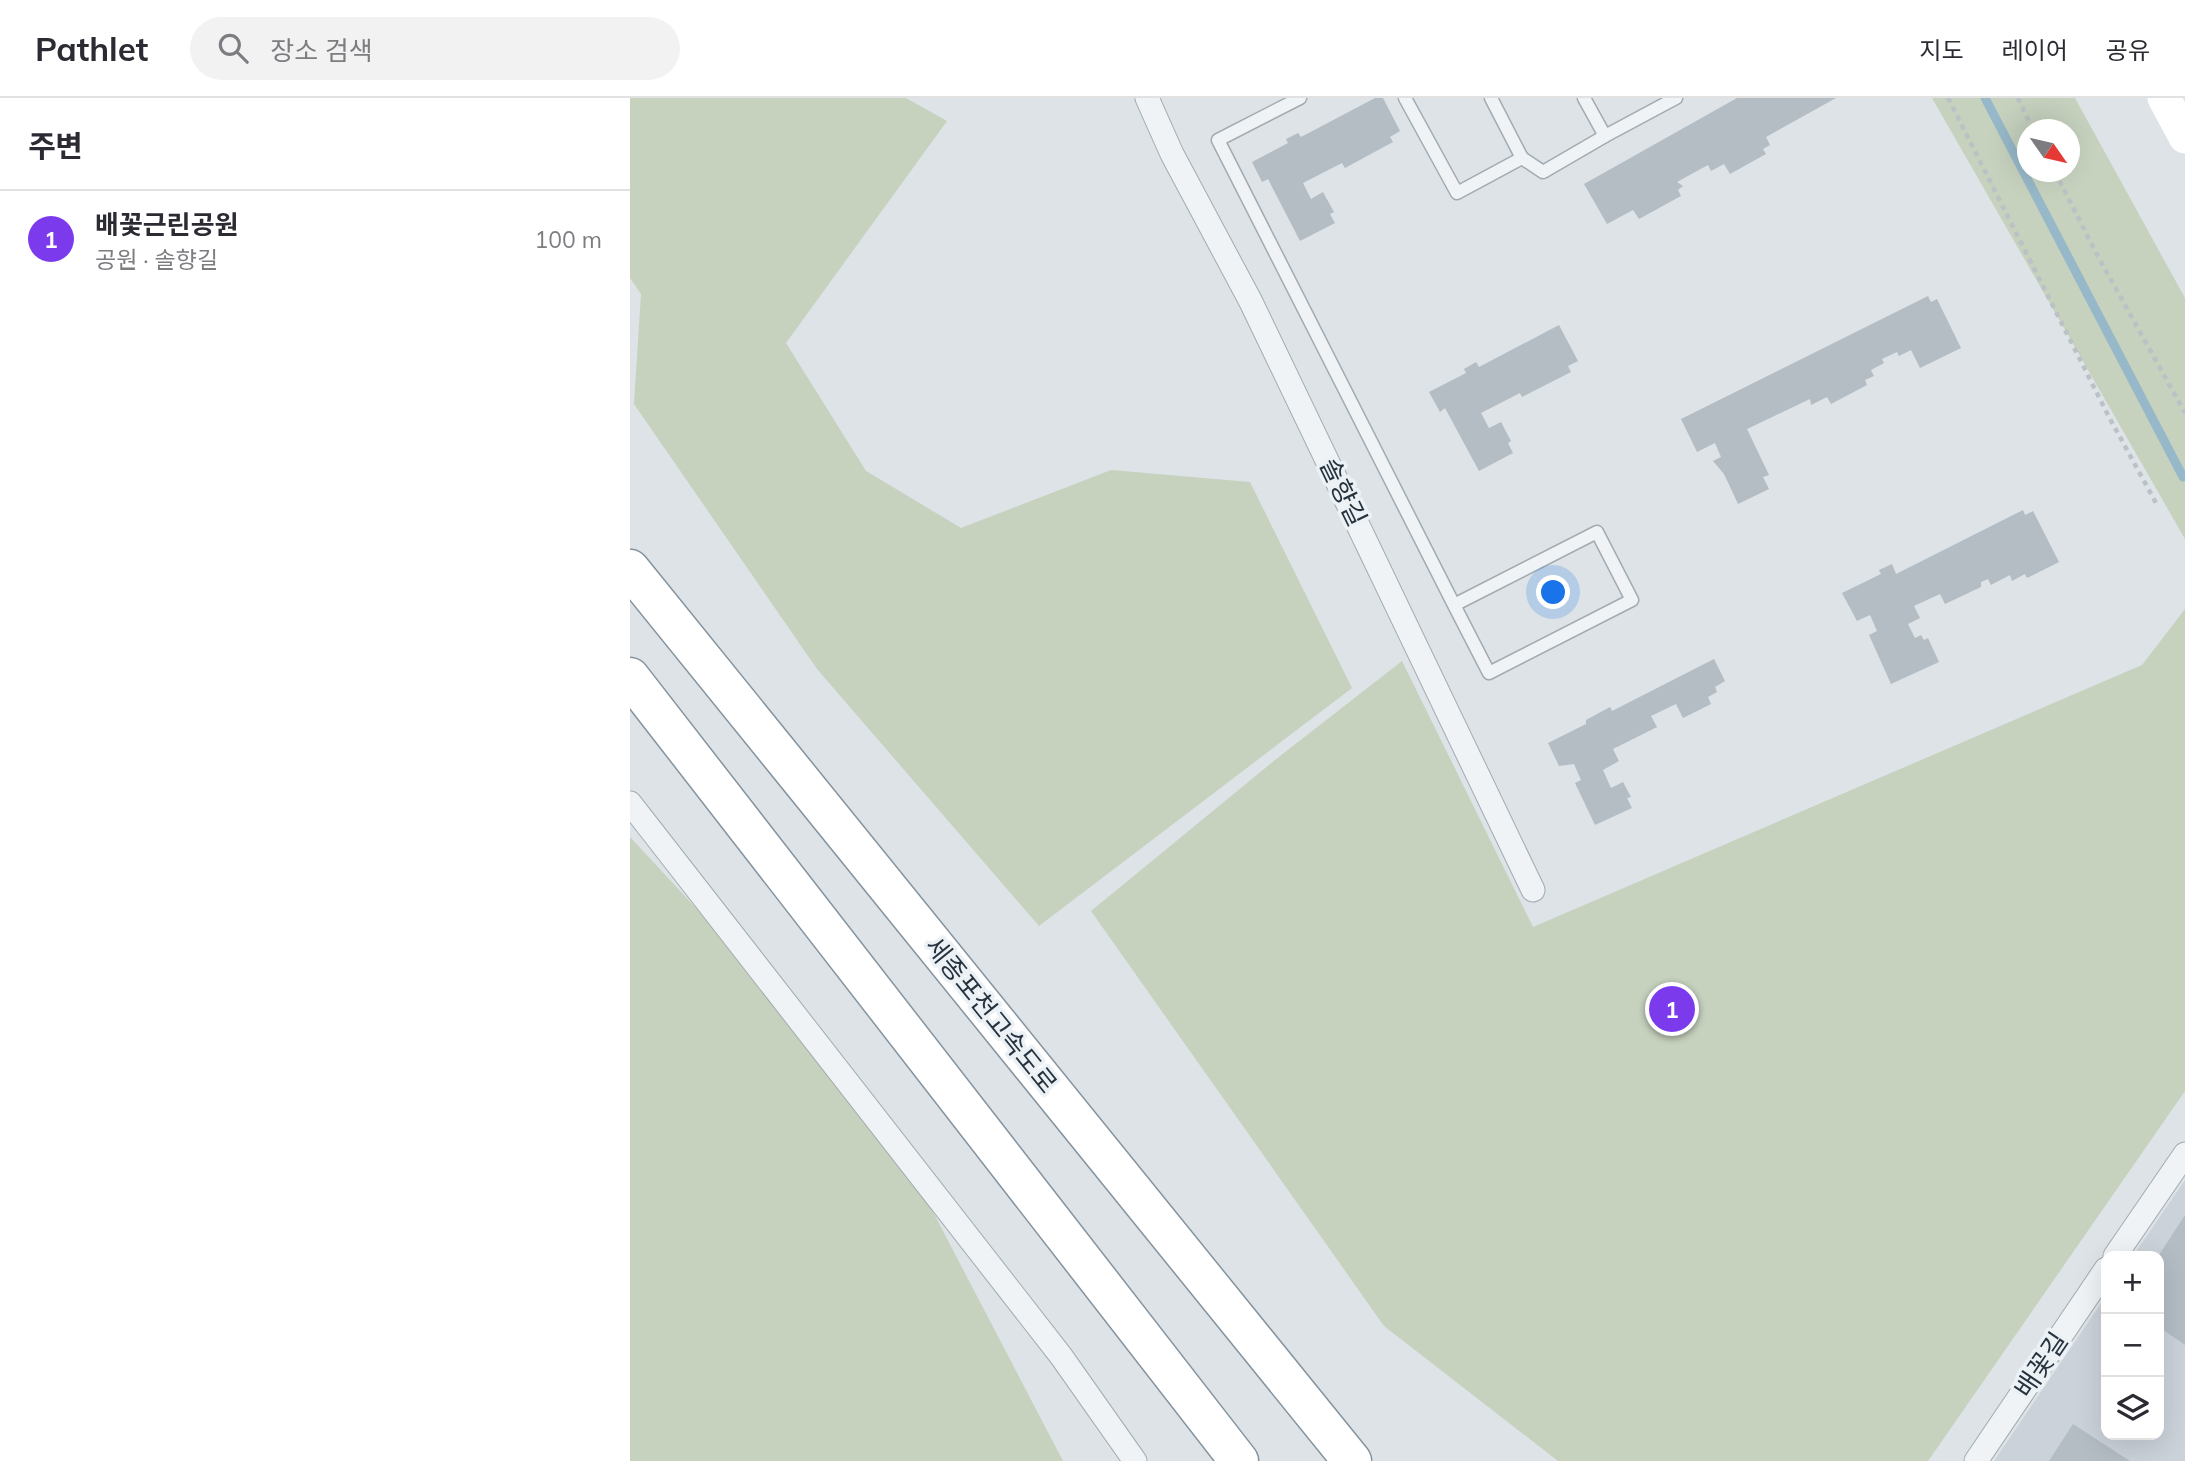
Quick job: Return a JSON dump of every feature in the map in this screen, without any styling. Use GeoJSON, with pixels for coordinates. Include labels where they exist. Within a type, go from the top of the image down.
{"type":"FeatureCollection","features":[{"type":"Feature","properties":{"kind":"highway","name":"세종포천고속도로"},"geometry":{"type":"LineString","coordinates":[[630,569],[1352,1461]]}},
{"type":"Feature","properties":{"kind":"highway"},"geometry":{"type":"LineString","coordinates":[[630,677],[1239,1461]]}},
{"type":"Feature","properties":{"kind":"street","name":"솔향길"},"geometry":{"type":"LineString","coordinates":[[1147,98],[1172,153],[1251,302],[1534,890]]}},
{"type":"Feature","properties":{"kind":"street"},"geometry":{"type":"LineString","coordinates":[[2164,98],[2185,137]]}},
{"type":"Feature","properties":{"kind":"street"},"geometry":{"type":"LineString","coordinates":[[630,803],[1061,1356],[1135,1461]]}},
{"type":"Feature","properties":{"kind":"street"},"geometry":{"type":"LineString","coordinates":[[2118,1251],[2185,1154]]}},
{"type":"Feature","properties":{"kind":"street","name":"배꽃길"},"geometry":{"type":"LineString","coordinates":[[1976,1461],[2101,1276]]}},
{"type":"Feature","properties":{"kind":"lane"},"geometry":{"type":"LineString","coordinates":[[1300,98],[1218,140],[1454,605],[1489,673],[1632,600],[1597,532],[1454,605]]}},
{"type":"Feature","properties":{"kind":"lane"},"geometry":{"type":"LineString","coordinates":[[1405,98],[1457,193],[1522,158]]}},
{"type":"Feature","properties":{"kind":"lane"},"geometry":{"type":"LineString","coordinates":[[1491,98],[1522,158],[1543,172],[1676,98]]}},
{"type":"Feature","properties":{"kind":"lane"},"geometry":{"type":"LineString","coordinates":[[1584,98],[1605,136]]}},
{"type":"Feature","properties":{"kind":"path"},"geometry":{"type":"LineString","coordinates":[[1948,98],[2109,417],[2156,503]]}},
{"type":"Feature","properties":{"kind":"path"},"geometry":{"type":"LineString","coordinates":[[2018,98],[2028,119]]}},
{"type":"Feature","properties":{"kind":"path"},"geometry":{"type":"LineString","coordinates":[[2060,182],[2101,263],[2185,412]]}},
{"type":"Feature","properties":{"kind":"shaded area"},"geometry":{"type":"Polygon","coordinates":[[[2185,1180],[2185,1461],[1994,1461],[2101,1303],[2101,1440],[2164,1440],[2164,1251],[2136,1251],[2185,1180]]]}},
{"type":"Feature","properties":{"kind":"green space"},"geometry":{"type":"Polygon","coordinates":[[[630,98],[906,98],[947,121],[786,343],[866,471],[961,528],[1111,470],[1250,482],[1352,688],[1039,926],[817,669],[634,404],[641,294],[630,278],[630,98]]]}},
{"type":"Feature","properties":{"kind":"green space"},"geometry":{"type":"Polygon","coordinates":[[[1932,98],[2075,98],[2185,298],[2185,539],[1932,98]]]}},
{"type":"Feature","properties":{"kind":"green space"},"geometry":{"type":"Polygon","coordinates":[[[2185,609],[2185,1091],[1928,1461],[1558,1461],[1384,1326],[1091,911],[1275,760],[1402,661],[1533,927],[2142,665],[2185,609]]]}},
{"type":"Feature","properties":{"kind":"green space"},"geometry":{"type":"Polygon","coordinates":[[[630,837],[787,1006],[884,1118],[1063,1461],[630,1461],[630,837]]]}},
{"type":"Feature","properties":{"kind":"building"},"geometry":{"type":"Polygon","coordinates":[[[1375,98],[1383,98],[1400,131],[1390,137],[1393,142],[1345,168],[1342,163],[1303,183],[1311,199],[1323,192],[1334,212],[1330,214],[1335,223],[1300,241],[1268,179],[1262,182],[1252,162],[1288,143],[1286,139],[1298,133],[1301,137],[1375,98]]]}},
{"type":"Feature","properties":{"kind":"building"},"geometry":{"type":"Polygon","coordinates":[[[1737,98],[1836,98],[1766,137],[1770,145],[1763,149],[1766,154],[1730,174],[1724,164],[1711,171],[1708,165],[1677,182],[1683,186],[1678,190],[1681,196],[1639,219],[1633,210],[1607,224],[1584,184],[1737,98]]]}},
{"type":"Feature","properties":{"kind":"building"},"geometry":{"type":"Polygon","coordinates":[[[1928,296],[1931,302],[1937,299],[1961,348],[1920,368],[1911,350],[1899,356],[1897,352],[1882,359],[1884,363],[1871,370],[1874,376],[1865,380],[1867,385],[1831,404],[1827,397],[1811,405],[1810,399],[1747,429],[1769,475],[1763,477],[1769,489],[1738,504],[1724,474],[1713,461],[1721,457],[1715,443],[1697,452],[1681,419],[1928,296]]]}},
{"type":"Feature","properties":{"kind":"building"},"geometry":{"type":"Polygon","coordinates":[[[1559,325],[1578,361],[1568,366],[1571,372],[1522,397],[1520,393],[1481,413],[1489,428],[1501,422],[1511,441],[1508,443],[1513,453],[1479,471],[1445,408],[1440,412],[1429,392],[1466,373],[1464,369],[1476,362],[1479,367],[1559,325]]]}},
{"type":"Feature","properties":{"kind":"building"},"geometry":{"type":"Polygon","coordinates":[[[2023,510],[2025,515],[2033,511],[2059,562],[2027,578],[2025,574],[2012,581],[2010,575],[1991,585],[1988,579],[1981,582],[1981,587],[1945,604],[1940,594],[1914,606],[1920,618],[1908,624],[1915,638],[1921,635],[1924,640],[1928,638],[1939,662],[1891,684],[1869,635],[1877,631],[1870,615],[1857,621],[1842,593],[1881,574],[1879,570],[1892,564],[1896,574],[2023,510]]]}},
{"type":"Feature","properties":{"kind":"building"},"geometry":{"type":"Polygon","coordinates":[[[1714,659],[1725,681],[1715,687],[1717,692],[1708,697],[1711,704],[1683,718],[1676,704],[1651,716],[1657,727],[1613,749],[1619,761],[1603,770],[1611,788],[1623,782],[1631,797],[1627,798],[1632,808],[1595,825],[1575,783],[1581,780],[1574,764],[1559,766],[1548,743],[1586,724],[1586,720],[1610,707],[1612,711],[1714,659]]]}},
{"type":"Feature","properties":{"kind":"building"},"geometry":{"type":"Polygon","coordinates":[[[2185,1215],[2185,1345],[2164,1330],[2164,1251],[2162,1251],[2185,1215]]]}},
{"type":"Feature","properties":{"kind":"building"},"geometry":{"type":"Polygon","coordinates":[[[2073,1424],[2130,1461],[2049,1461],[2073,1424]]]}},
{"type":"Feature","properties":{"kind":"waterway"},"geometry":{"type":"LineString","coordinates":[[1985,98],[2183,477]]}},
{"type":"Feature","properties":{"kind":"place","name":"배꽃근린공원"},"geometry":{"type":"Point","coordinates":[1672,1009]}}]}
